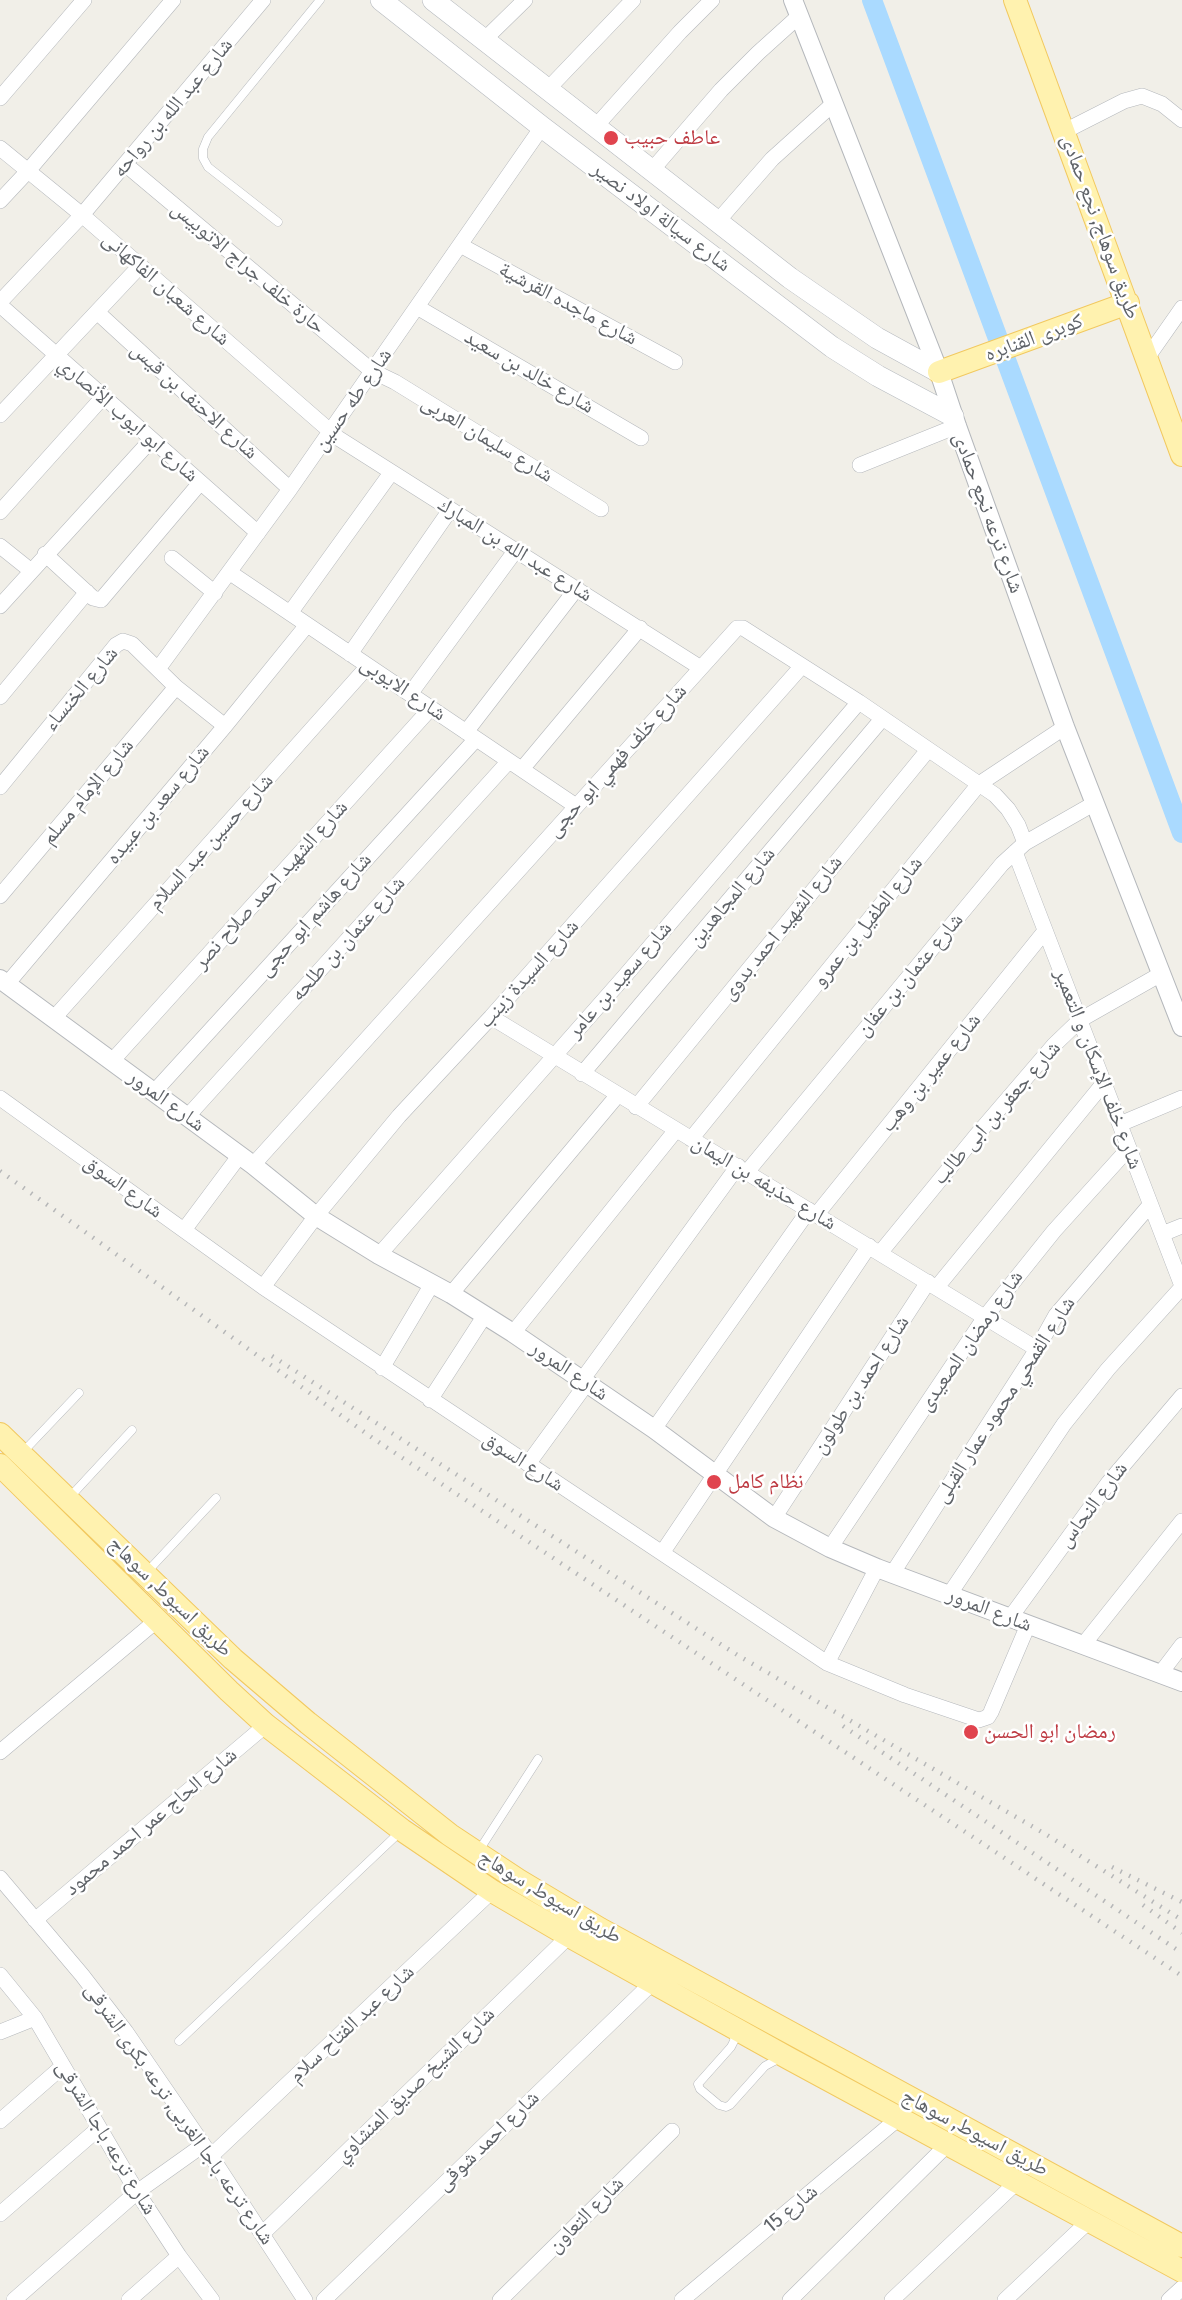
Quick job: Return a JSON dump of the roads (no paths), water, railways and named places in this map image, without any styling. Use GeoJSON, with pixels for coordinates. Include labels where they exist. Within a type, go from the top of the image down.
{"type":"FeatureCollection","features":[{"type":"Feature","properties":{"kind":"main road","name":"شارع سيالة اولاد نصير"},"geometry":{"type":"LineString","coordinates":[[381,0],[542,127],[832,347],[955,421]]}},
{"type":"Feature","properties":{"kind":"main road"},"geometry":{"type":"LineString","coordinates":[[405,18],[421,0]]}},
{"type":"Feature","properties":{"kind":"main road","name":"شارع سيالة اولاد نصير"},"geometry":{"type":"LineString","coordinates":[[433,0],[717,222],[847,320],[939,372]]}},
{"type":"Feature","properties":{"kind":"main road","name":"طريق سوهاج, نجع حمادى"},"geometry":{"type":"LineString","coordinates":[[1015,0],[1181,447]]}},
{"type":"Feature","properties":{"kind":"main road","name":"كوبرى القنابره"},"geometry":{"type":"LineString","coordinates":[[939,372],[1128,303]]}},
{"type":"Feature","properties":{"kind":"main road","name":"طريق اسيوط, سوهاج"},"geometry":{"type":"LineString","coordinates":[[0,1434],[233,1659],[422,1815],[477,1854],[569,1911],[1182,2246]]}},
{"type":"Feature","properties":{"kind":"main road","name":"طريق اسيوط, سوهاج"},"geometry":{"type":"LineString","coordinates":[[0,1465],[156,1621],[266,1725],[402,1830],[492,1891],[652,1983],[1182,2271]]}},
{"type":"Feature","properties":{"kind":"main road"},"geometry":{"type":"LineString","coordinates":[[292,1744],[300,1743],[306,1738],[310,1731],[308,1723]]}},
{"type":"Feature","properties":{"kind":"main road"},"geometry":{"type":"LineString","coordinates":[[342,1784],[340,1775],[343,1767],[350,1762],[357,1763]]}},
{"type":"Feature","properties":{"kind":"main road"},"geometry":{"type":"LineString","coordinates":[[735,2029],[747,2009]]}},
{"type":"Feature","properties":{"kind":"street"},"geometry":{"type":"LineString","coordinates":[[0,98],[84,0]]}},
{"type":"Feature","properties":{"kind":"street"},"geometry":{"type":"LineString","coordinates":[[0,201],[173,0]]}},
{"type":"Feature","properties":{"kind":"street","name":"شارع عبد الله بن رواحه"},"geometry":{"type":"LineString","coordinates":[[0,303],[82,215],[263,0]]}},
{"type":"Feature","properties":{"kind":"street"},"geometry":{"type":"LineString","coordinates":[[484,40],[525,0]]}},
{"type":"Feature","properties":{"kind":"street"},"geometry":{"type":"LineString","coordinates":[[548,89],[633,0]]}},
{"type":"Feature","properties":{"kind":"street"},"geometry":{"type":"LineString","coordinates":[[596,126],[680,32],[712,0]]}},
{"type":"Feature","properties":{"kind":"street"},"geometry":{"type":"LineString","coordinates":[[652,170],[796,8]]}},
{"type":"Feature","properties":{"kind":"street","name":"شارع ترعه نجع حمادى"},"geometry":{"type":"LineString","coordinates":[[796,8],[939,372],[1065,728],[1182,1027]]}},
{"type":"Feature","properties":{"kind":"street"},"geometry":{"type":"LineString","coordinates":[[1065,131],[1124,101],[1142,96],[1162,104],[1182,120]]}},
{"type":"Feature","properties":{"kind":"street"},"geometry":{"type":"LineString","coordinates":[[717,222],[772,159],[833,104]]}},
{"type":"Feature","properties":{"kind":"street","name":"شارع طه حسين"},"geometry":{"type":"LineString","coordinates":[[158,669],[290,489],[542,127]]}},
{"type":"Feature","properties":{"kind":"street","name":"شارع شعبان الفاكهانى"},"geometry":{"type":"LineString","coordinates":[[0,148],[82,215],[330,432]]}},
{"type":"Feature","properties":{"kind":"street","name":"حارة خلف جراج الاتوبيس"},"geometry":{"type":"LineString","coordinates":[[125,164],[372,371]]}},
{"type":"Feature","properties":{"kind":"street","name":"شارع ماجده القرشية"},"geometry":{"type":"LineString","coordinates":[[460,245],[675,362]]}},
{"type":"Feature","properties":{"kind":"street"},"geometry":{"type":"LineString","coordinates":[[0,415],[139,267]]}},
{"type":"Feature","properties":{"kind":"street","name":"شارع ابو ايوب الأنصاري"},"geometry":{"type":"LineString","coordinates":[[0,303],[258,534]]}},
{"type":"Feature","properties":{"kind":"street","name":"شارع خالد بن سعيد"},"geometry":{"type":"LineString","coordinates":[[417,307],[641,438]]}},
{"type":"Feature","properties":{"kind":"street"},"geometry":{"type":"LineString","coordinates":[[1147,358],[1182,308]]}},
{"type":"Feature","properties":{"kind":"street","name":"شارع الاحنف بن قيس"},"geometry":{"type":"LineString","coordinates":[[97,312],[290,489]]}},
{"type":"Feature","properties":{"kind":"street","name":"شارع سليمان العربى"},"geometry":{"type":"LineString","coordinates":[[372,371],[395,382],[601,508]]}},
{"type":"Feature","properties":{"kind":"street"},"geometry":{"type":"LineString","coordinates":[[0,512],[103,397]]}},
{"type":"Feature","properties":{"kind":"street"},"geometry":{"type":"LineString","coordinates":[[860,465],[955,421]]}},
{"type":"Feature","properties":{"kind":"street","name":"شارع عبد الله بن المبارك"},"geometry":{"type":"LineString","coordinates":[[330,432],[391,473],[701,668]]}},
{"type":"Feature","properties":{"kind":"street"},"geometry":{"type":"LineString","coordinates":[[0,606],[30,570],[151,440]]}},
{"type":"Feature","properties":{"kind":"street"},"geometry":{"type":"LineString","coordinates":[[290,613],[391,473]]}},
{"type":"Feature","properties":{"kind":"street"},"geometry":{"type":"LineString","coordinates":[[45,554],[97,600],[105,597],[200,483]]}},
{"type":"Feature","properties":{"kind":"street"},"geometry":{"type":"LineString","coordinates":[[350,654],[450,510]]}},
{"type":"Feature","properties":{"kind":"street"},"geometry":{"type":"LineString","coordinates":[[0,546],[30,570]]}},
{"type":"Feature","properties":{"kind":"street"},"geometry":{"type":"LineString","coordinates":[[410,694],[516,550]]}},
{"type":"Feature","properties":{"kind":"street"},"geometry":{"type":"LineString","coordinates":[[172,558],[215,592]]}},
{"type":"Feature","properties":{"kind":"street","name":"شارع الايوبى"},"geometry":{"type":"LineString","coordinates":[[229,572],[576,806]]}},
{"type":"Feature","properties":{"kind":"street","name":"شارع هاشم ابو حجى"},"geometry":{"type":"LineString","coordinates":[[154,1092],[471,735],[577,588]]}},
{"type":"Feature","properties":{"kind":"street"},"geometry":{"type":"LineString","coordinates":[[0,697],[87,592]]}},
{"type":"Feature","properties":{"kind":"street","name":"شارع سعد بن عبيده"},"geometry":{"type":"LineString","coordinates":[[2,982],[225,726],[307,625]]}},
{"type":"Feature","properties":{"kind":"street","name":"شارع خلف فهمي ابو حجى"},"geometry":{"type":"LineString","coordinates":[[184,1230],[739,627],[859,702],[994,795],[1008,809],[1018,825],[1020,847]]}},
{"type":"Feature","properties":{"kind":"street","name":"شارع عثمان بن طلحه"},"geometry":{"type":"LineString","coordinates":[[187,1117],[640,628]]}},
{"type":"Feature","properties":{"kind":"street","name":"شارع الخنساء"},"geometry":{"type":"LineString","coordinates":[[0,787],[119,642],[128,641],[176,687],[225,726]]}},
{"type":"Feature","properties":{"kind":"street","name":"شارع حسين عبد السلام"},"geometry":{"type":"LineString","coordinates":[[54,1018],[368,666]]}},
{"type":"Feature","properties":{"kind":"street","name":"شارع السيدة زينب"},"geometry":{"type":"LineString","coordinates":[[263,1287],[316,1216],[399,1116],[491,1017],[802,666]]}},
{"type":"Feature","properties":{"kind":"street","name":"شارع الإمام مسلم"},"geometry":{"type":"LineString","coordinates":[[0,896],[176,687]]}},
{"type":"Feature","properties":{"kind":"street","name":"شارع سعيد بن عامر"},"geometry":{"type":"LineString","coordinates":[[379,1256],[859,702]]}},
{"type":"Feature","properties":{"kind":"street","name":"شارع الشهيد احمد صلاح نصر"},"geometry":{"type":"LineString","coordinates":[[112,1061],[430,708]]}},
{"type":"Feature","properties":{"kind":"street","name":"شارع المجاهدين"},"geometry":{"type":"LineString","coordinates":[[582,1074],[882,719]]}},
{"type":"Feature","properties":{"kind":"street","name":"شارع الطفيل بن عمرو"},"geometry":{"type":"LineString","coordinates":[[691,1139],[979,784],[1065,728]]}},
{"type":"Feature","properties":{"kind":"street","name":"شارع الشهيد احمد بدوى"},"geometry":{"type":"LineString","coordinates":[[636,1107],[928,750]]}},
{"type":"Feature","properties":{"kind":"street","name":"شارع عثمان بن عفان"},"geometry":{"type":"LineString","coordinates":[[528,1464],[585,1382],[743,1169],[1020,847],[1095,803]]}},
{"type":"Feature","properties":{"kind":"street","name":"شارع خلف الإسكان و التعمير"},"geometry":{"type":"LineString","coordinates":[[1020,847],[1045,931],[1182,1287]]}},
{"type":"Feature","properties":{"kind":"street","name":"شارع عمير بن وهب"},"geometry":{"type":"LineString","coordinates":[[654,1430],[813,1212],[1045,931]]}},
{"type":"Feature","properties":{"kind":"street","name":"شارع جعفر بن ابى طالب"},"geometry":{"type":"LineString","coordinates":[[662,1552],[874,1250],[1027,1074],[1080,1020],[1161,974]]}},
{"type":"Feature","properties":{"kind":"street","name":"شارع المرور"},"geometry":{"type":"LineString","coordinates":[[2,982],[246,1160],[316,1216],[379,1256],[451,1294],[513,1333],[654,1430],[774,1518],[830,1548],[885,1571],[1182,1682]]}},
{"type":"Feature","properties":{"kind":"street","name":"شارع حذيفه بن اليمان"},"geometry":{"type":"LineString","coordinates":[[491,1017],[617,1096],[743,1169],[1037,1349]]}},
{"type":"Feature","properties":{"kind":"street","name":"شارع احمد بن طولون"},"geometry":{"type":"LineString","coordinates":[[774,1518],[933,1285],[1103,1084]]}},
{"type":"Feature","properties":{"kind":"street"},"geometry":{"type":"LineString","coordinates":[[451,1294],[617,1096]]}},
{"type":"Feature","properties":{"kind":"street","name":"شارع السوق"},"geometry":{"type":"LineString","coordinates":[[0,1098],[263,1287],[827,1663],[905,1695],[979,1720],[988,1717],[991,1712],[1028,1625]]}},
{"type":"Feature","properties":{"kind":"street"},"geometry":{"type":"LineString","coordinates":[[1120,1124],[1182,1098]]}},
{"type":"Feature","properties":{"kind":"street"},"geometry":{"type":"LineString","coordinates":[[513,1333],[676,1130]]}},
{"type":"Feature","properties":{"kind":"street","name":"شارع رمضان الصعيدى"},"geometry":{"type":"LineString","coordinates":[[830,1548],[985,1317],[1054,1231],[1129,1148]]}},
{"type":"Feature","properties":{"kind":"street","name":"شارع القمحي محمود عمار القبلى"},"geometry":{"type":"LineString","coordinates":[[827,1663],[885,1571],[1037,1349],[1056,1315],[1150,1206]]}},
{"type":"Feature","properties":{"kind":"street"},"geometry":{"type":"LineString","coordinates":[[1162,1234],[1182,1226]]}},
{"type":"Feature","properties":{"kind":"street"},"geometry":{"type":"LineString","coordinates":[[382,1368],[432,1284]]}},
{"type":"Feature","properties":{"kind":"street"},"geometry":{"type":"LineString","coordinates":[[949,1595],[1064,1424],[1108,1368],[1182,1287]]}},
{"type":"Feature","properties":{"kind":"street"},"geometry":{"type":"LineString","coordinates":[[430,1400],[485,1315]]}},
{"type":"Feature","properties":{"kind":"street","name":"شارع النحاس"},"geometry":{"type":"LineString","coordinates":[[1010,1618],[1109,1482],[1182,1396]]}},
{"type":"Feature","properties":{"kind":"street"},"geometry":{"type":"LineString","coordinates":[[1083,1645],[1182,1521]]}},
{"type":"Feature","properties":{"kind":"street"},"geometry":{"type":"LineString","coordinates":[[0,1752],[156,1621]]}},
{"type":"Feature","properties":{"kind":"street"},"geometry":{"type":"LineString","coordinates":[[1160,1674],[1182,1645]]}},
{"type":"Feature","properties":{"kind":"street","name":"شارع الحاج عمر احمد محمود"},"geometry":{"type":"LineString","coordinates":[[35,1920],[266,1725]]}},
{"type":"Feature","properties":{"kind":"street","name":"شارع ترعه باجا الغربى, ترعه بكرى الشرقى"},"geometry":{"type":"LineString","coordinates":[[0,1878],[126,2031],[305,2300]]}},
{"type":"Feature","properties":{"kind":"street","name":"شارع عبد الفتاح سلام"},"geometry":{"type":"LineString","coordinates":[[14,2300],[137,2192],[207,2151],[492,1891]]}},
{"type":"Feature","properties":{"kind":"street","name":"شارع الشيخ صديق المنشاوي"},"geometry":{"type":"LineString","coordinates":[[261,2234],[569,1936]]}},
{"type":"Feature","properties":{"kind":"street","name":"شارع ترعه باجا الشرقى"},"geometry":{"type":"LineString","coordinates":[[0,1976],[35,2018],[137,2192],[179,2256],[212,2300]]}},
{"type":"Feature","properties":{"kind":"street","name":"شارع احمد شوقى"},"geometry":{"type":"LineString","coordinates":[[324,2300],[652,1983]]}},
{"type":"Feature","properties":{"kind":"street"},"geometry":{"type":"LineString","coordinates":[[0,2032],[35,2018]]}},
{"type":"Feature","properties":{"kind":"street"},"geometry":{"type":"LineString","coordinates":[[0,2121],[63,2066]]}},
{"type":"Feature","properties":{"kind":"street","name":"شارع 15"},"geometry":{"type":"LineString","coordinates":[[682,2300],[900,2117]]}},
{"type":"Feature","properties":{"kind":"street"},"geometry":{"type":"LineString","coordinates":[[0,2214],[99,2128]]}},
{"type":"Feature","properties":{"kind":"street","name":"شارع التعاون"},"geometry":{"type":"LineString","coordinates":[[500,2300],[672,2131]]}},
{"type":"Feature","properties":{"kind":"street"},"geometry":{"type":"LineString","coordinates":[[790,2300],[949,2144]]}},
{"type":"Feature","properties":{"kind":"street"},"geometry":{"type":"LineString","coordinates":[[892,2300],[1018,2181]]}},
{"type":"Feature","properties":{"kind":"street"},"geometry":{"type":"LineString","coordinates":[[1005,2300],[1090,2220]]}},
{"type":"Feature","properties":{"kind":"street"},"geometry":{"type":"LineString","coordinates":[[129,2300],[179,2256]]}},
{"type":"Feature","properties":{"kind":"street"},"geometry":{"type":"LineString","coordinates":[[1169,2300],[1182,2288]]}},
{"type":"Feature","properties":{"kind":"lane"},"geometry":{"type":"LineString","coordinates":[[278,222],[208,167],[202,158],[203,149],[208,138],[320,0]]}},
{"type":"Feature","properties":{"kind":"lane"},"geometry":{"type":"LineString","coordinates":[[21,1454],[79,1393]]}},
{"type":"Feature","properties":{"kind":"lane"},"geometry":{"type":"LineString","coordinates":[[68,1499],[132,1430]]}},
{"type":"Feature","properties":{"kind":"lane"},"geometry":{"type":"LineString","coordinates":[[145,1574],[216,1498]]}},
{"type":"Feature","properties":{"kind":"lane"},"geometry":{"type":"LineString","coordinates":[[477,1854],[538,1759]]}},
{"type":"Feature","properties":{"kind":"lane"},"geometry":{"type":"LineString","coordinates":[[179,2041],[402,1830]]}},
{"type":"Feature","properties":{"kind":"lane"},"geometry":{"type":"LineString","coordinates":[[735,2029],[731,2047],[698,2084],[700,2089],[719,2105],[723,2107],[730,2105],[772,2060],[790,2059]]}},
{"type":"Feature","properties":{"kind":"waterway"},"geometry":{"type":"LineString","coordinates":[[872,0],[1182,833]]}},
{"type":"Feature","properties":{"kind":"railway"},"geometry":{"type":"LineString","coordinates":[[0,1171],[374,1439],[1182,1976]]}},
{"type":"Feature","properties":{"kind":"railway"},"geometry":{"type":"LineString","coordinates":[[272,1356],[739,1656],[1047,1835],[1182,1920]]}},
{"type":"Feature","properties":{"kind":"railway"},"geometry":{"type":"LineString","coordinates":[[843,1726],[1182,1953]]}},
{"type":"Feature","properties":{"kind":"railway"},"geometry":{"type":"LineString","coordinates":[[1112,1867],[1182,1902]]}},
{"type":"Feature","properties":{"kind":"railway"},"geometry":{"type":"LineString","coordinates":[[1143,1905],[1182,1933]]}},
{"type":"Feature","properties":{"kind":"place","name":"عاطف حبيب"},"geometry":{"type":"Point","coordinates":[611,138]}},
{"type":"Feature","properties":{"kind":"place","name":"نظام كامل"},"geometry":{"type":"Point","coordinates":[714,1482]}},
{"type":"Feature","properties":{"kind":"place","name":"رمضان ابو الحسن"},"geometry":{"type":"Point","coordinates":[971,1732]}}]}
